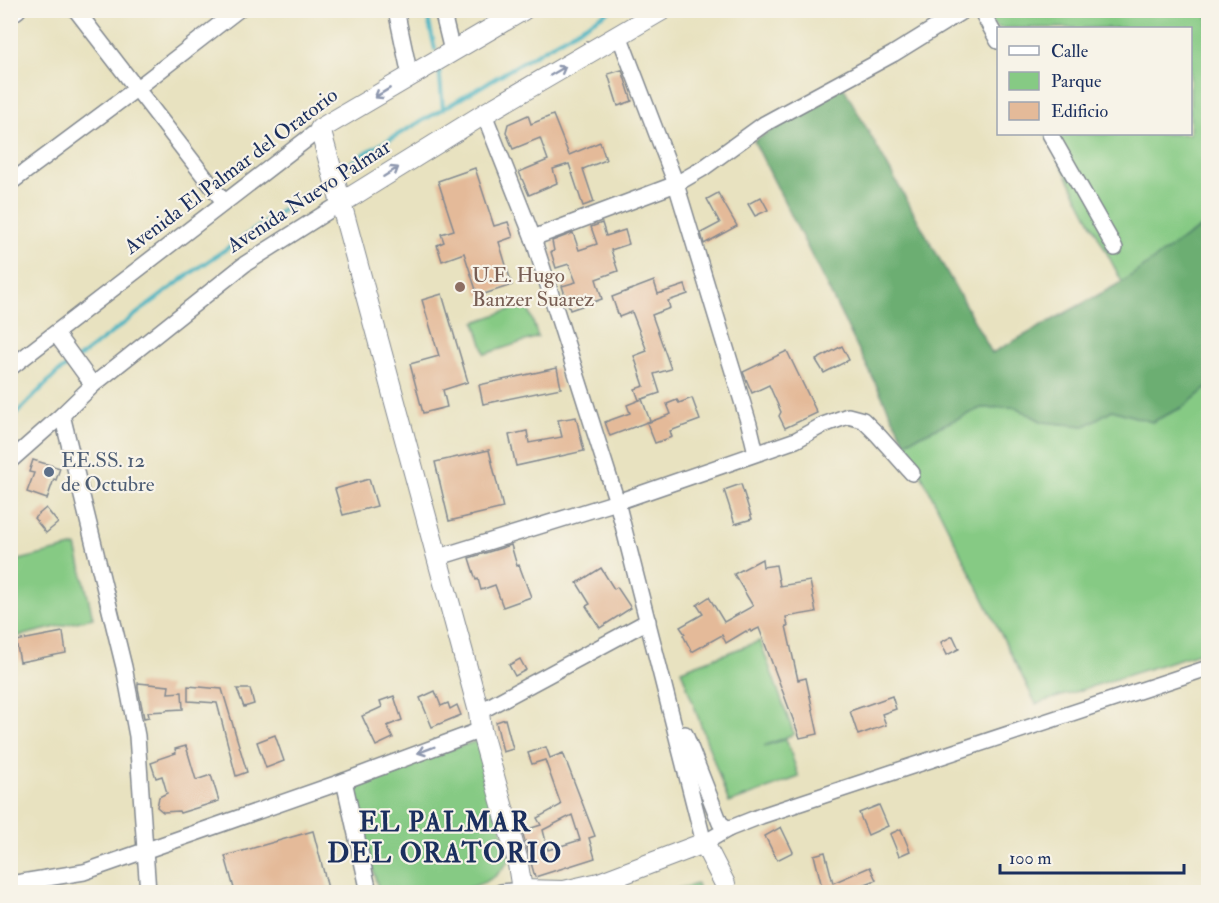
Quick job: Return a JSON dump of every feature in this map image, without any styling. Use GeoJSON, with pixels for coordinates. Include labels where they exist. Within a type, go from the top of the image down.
{"type":"FeatureCollection","features":[{"type":"Feature","properties":{"kind":"main road","name":"Avenida El Palmar del Oratorio"},"geometry":{"type":"LineString","coordinates":[[320,129],[523,10]]}},
{"type":"Feature","properties":{"kind":"main road","name":"Avenida Nuevo Palmar"},"geometry":{"type":"LineString","coordinates":[[339,196],[662,10]]}},
{"type":"Feature","properties":{"kind":"main road"},"geometry":{"type":"LineString","coordinates":[[320,129],[517,858],[522,891],[564,891],[599,883],[704,843],[725,884],[726,892]]}},
{"type":"Feature","properties":{"kind":"street"},"geometry":{"type":"LineString","coordinates":[[10,16],[18,10]]}},
{"type":"Feature","properties":{"kind":"street"},"geometry":{"type":"LineString","coordinates":[[76,10],[224,202]]}},
{"type":"Feature","properties":{"kind":"street"},"geometry":{"type":"LineString","coordinates":[[10,183],[238,10]]}},
{"type":"Feature","properties":{"kind":"street"},"geometry":{"type":"LineString","coordinates":[[396,10],[410,76]]}},
{"type":"Feature","properties":{"kind":"street"},"geometry":{"type":"LineString","coordinates":[[442,10],[452,51]]}},
{"type":"Feature","properties":{"kind":"street"},"geometry":{"type":"LineString","coordinates":[[533,238],[676,184],[702,169],[764,124],[893,54],[964,10]]}},
{"type":"Feature","properties":{"kind":"street"},"geometry":{"type":"LineString","coordinates":[[981,10],[997,38]]}},
{"type":"Feature","properties":{"kind":"street"},"geometry":{"type":"LineString","coordinates":[[619,35],[676,184],[756,453]]}},
{"type":"Feature","properties":{"kind":"street"},"geometry":{"type":"LineString","coordinates":[[484,114],[533,238],[617,502],[704,843],[728,829],[761,816],[1209,668]]}},
{"type":"Feature","properties":{"kind":"street","name":"Avenida El Palmar del Oratorio"},"geometry":{"type":"LineString","coordinates":[[10,368],[60,339],[224,202],[320,129]]}},
{"type":"Feature","properties":{"kind":"street"},"geometry":{"type":"LineString","coordinates":[[1051,135],[1115,248]]}},
{"type":"Feature","properties":{"kind":"street","name":"Avenida Nuevo Palmar"},"geometry":{"type":"LineString","coordinates":[[10,461],[62,415],[90,381],[339,196]]}},
{"type":"Feature","properties":{"kind":"street"},"geometry":{"type":"LineString","coordinates":[[60,339],[90,381]]}},
{"type":"Feature","properties":{"kind":"street"},"geometry":{"type":"LineString","coordinates":[[62,415],[126,678],[137,735],[148,892]]}},
{"type":"Feature","properties":{"kind":"street"},"geometry":{"type":"LineString","coordinates":[[436,558],[617,502],[796,440],[823,425],[849,416],[864,420],[912,473]]}},
{"type":"Feature","properties":{"kind":"street"},"geometry":{"type":"LineString","coordinates":[[10,884],[84,872],[344,781],[480,721],[648,621]]}},
{"type":"Feature","properties":{"kind":"street"},"geometry":{"type":"LineString","coordinates":[[662,678],[720,823],[728,829]]}},
{"type":"Feature","properties":{"kind":"street"},"geometry":{"type":"LineString","coordinates":[[344,781],[369,892]]}},
{"type":"Feature","properties":{"kind":"street"},"geometry":{"type":"LineString","coordinates":[[501,892],[522,891]]}},
{"type":"Feature","properties":{"kind":"green space"},"geometry":{"type":"Polygon","coordinates":[[[981,11],[1208,11],[1208,223],[1122,282],[1046,135],[1192,135],[1192,27],[997,27],[981,11]]]}},
{"type":"Feature","properties":{"kind":"green space"},"geometry":{"type":"Polygon","coordinates":[[[843,86],[992,353],[1122,282],[1208,223],[1208,387],[1183,407],[1152,422],[1112,410],[1085,426],[1043,422],[1015,407],[981,408],[905,442],[754,141],[843,86]]]}},
{"type":"Feature","properties":{"kind":"green space"},"geometry":{"type":"Polygon","coordinates":[[[527,304],[538,337],[485,354],[475,322],[527,304]]]}},
{"type":"Feature","properties":{"kind":"green space"},"geometry":{"type":"Polygon","coordinates":[[[1208,387],[1208,650],[1036,704],[905,442],[981,408],[1015,407],[1043,422],[1084,426],[1112,410],[1152,422],[1183,407],[1208,387]]]}},
{"type":"Feature","properties":{"kind":"green space"},"geometry":{"type":"Polygon","coordinates":[[[76,546],[93,618],[11,638],[11,562],[76,546]]]}},
{"type":"Feature","properties":{"kind":"green space"},"geometry":{"type":"Polygon","coordinates":[[[760,641],[794,734],[764,746],[786,739],[799,777],[729,803],[681,670],[760,641]]]}},
{"type":"Feature","properties":{"kind":"green space"},"geometry":{"type":"Polygon","coordinates":[[[477,741],[510,860],[494,877],[468,888],[423,893],[379,892],[350,784],[415,760],[477,741]]]}},
{"type":"Feature","properties":{"kind":"green space"},"geometry":{"type":"Polygon","coordinates":[[[697,884],[699,892],[665,892],[697,884]]]}},
{"type":"Feature","properties":{"kind":"building"},"geometry":{"type":"Polygon","coordinates":[[[622,70],[632,101],[618,106],[608,74],[622,70]]]}},
{"type":"Feature","properties":{"kind":"building"},"geometry":{"type":"Polygon","coordinates":[[[528,115],[531,124],[553,115],[569,155],[600,142],[606,160],[583,169],[594,202],[583,206],[569,164],[553,169],[557,183],[529,195],[519,172],[548,160],[540,138],[513,149],[506,132],[508,124],[528,115]]]}},
{"type":"Feature","properties":{"kind":"building"},"geometry":{"type":"Polygon","coordinates":[[[475,168],[494,226],[508,222],[513,237],[499,242],[512,285],[478,296],[464,253],[442,261],[437,245],[444,242],[441,234],[454,230],[438,181],[475,168]]]}},
{"type":"Feature","properties":{"kind":"building"},"geometry":{"type":"Polygon","coordinates":[[[718,193],[737,226],[704,244],[701,233],[720,223],[707,199],[718,193]]]}},
{"type":"Feature","properties":{"kind":"building"},"geometry":{"type":"Polygon","coordinates":[[[761,197],[768,210],[755,216],[748,204],[761,197]]]}},
{"type":"Feature","properties":{"kind":"building"},"geometry":{"type":"Polygon","coordinates":[[[602,223],[606,236],[625,230],[629,244],[611,250],[618,271],[596,279],[602,299],[570,310],[562,286],[576,282],[569,264],[556,268],[551,252],[554,251],[552,241],[573,233],[579,250],[597,244],[591,227],[602,223]]]}},
{"type":"Feature","properties":{"kind":"building"},"geometry":{"type":"Polygon","coordinates":[[[654,281],[658,294],[685,285],[688,294],[668,301],[670,308],[652,315],[671,369],[654,374],[660,393],[639,400],[635,389],[644,386],[634,356],[647,351],[632,312],[619,317],[612,297],[654,281]]]}},
{"type":"Feature","properties":{"kind":"building"},"geometry":{"type":"Polygon","coordinates":[[[442,294],[468,382],[443,390],[447,407],[423,413],[410,364],[439,356],[422,300],[442,294]]]}},
{"type":"Feature","properties":{"kind":"building"},"geometry":{"type":"Polygon","coordinates":[[[842,346],[849,360],[824,373],[816,360],[842,346]]]}},
{"type":"Feature","properties":{"kind":"building"},"geometry":{"type":"Polygon","coordinates":[[[787,351],[817,413],[785,428],[779,416],[781,412],[769,385],[752,393],[743,372],[787,351]]]}},
{"type":"Feature","properties":{"kind":"building"},"geometry":{"type":"Polygon","coordinates":[[[557,368],[561,388],[483,404],[479,385],[557,368]]]}},
{"type":"Feature","properties":{"kind":"building"},"geometry":{"type":"Polygon","coordinates":[[[692,398],[700,420],[670,431],[672,437],[655,443],[647,423],[671,414],[667,404],[677,400],[679,403],[692,398]]]}},
{"type":"Feature","properties":{"kind":"building"},"geometry":{"type":"Polygon","coordinates":[[[642,399],[650,421],[610,436],[605,422],[630,413],[627,405],[642,399]]]}},
{"type":"Feature","properties":{"kind":"building"},"geometry":{"type":"Polygon","coordinates":[[[576,417],[584,451],[516,466],[509,435],[527,431],[529,443],[562,437],[558,420],[576,417]]]}},
{"type":"Feature","properties":{"kind":"building"},"geometry":{"type":"Polygon","coordinates":[[[489,450],[503,508],[449,521],[435,462],[489,450]]]}},
{"type":"Feature","properties":{"kind":"building"},"geometry":{"type":"Polygon","coordinates":[[[33,460],[60,468],[47,499],[27,492],[34,473],[29,472],[33,460]]]}},
{"type":"Feature","properties":{"kind":"building"},"geometry":{"type":"Polygon","coordinates":[[[369,479],[377,506],[343,515],[335,489],[369,479]]]}},
{"type":"Feature","properties":{"kind":"building"},"geometry":{"type":"Polygon","coordinates":[[[741,484],[752,519],[735,524],[724,490],[741,484]]]}},
{"type":"Feature","properties":{"kind":"building"},"geometry":{"type":"Polygon","coordinates":[[[46,508],[58,523],[46,533],[34,518],[46,508]]]}},
{"type":"Feature","properties":{"kind":"building"},"geometry":{"type":"Polygon","coordinates":[[[511,545],[517,566],[519,565],[531,597],[503,607],[495,585],[481,590],[469,558],[511,545]]]}},
{"type":"Feature","properties":{"kind":"building"},"geometry":{"type":"Polygon","coordinates":[[[762,559],[763,567],[776,565],[780,586],[810,581],[816,612],[786,617],[788,626],[786,626],[798,680],[806,678],[818,734],[800,738],[759,628],[751,632],[746,631],[726,643],[722,635],[692,652],[680,627],[703,614],[697,605],[709,597],[724,622],[753,606],[734,574],[762,559]]]}},
{"type":"Feature","properties":{"kind":"building"},"geometry":{"type":"Polygon","coordinates":[[[601,568],[614,589],[617,587],[631,608],[600,628],[586,606],[590,604],[577,583],[601,568]]]}},
{"type":"Feature","properties":{"kind":"building"},"geometry":{"type":"Polygon","coordinates":[[[63,632],[66,653],[20,662],[16,641],[63,632]]]}},
{"type":"Feature","properties":{"kind":"building"},"geometry":{"type":"Polygon","coordinates":[[[953,636],[959,649],[947,655],[941,642],[953,636]]]}},
{"type":"Feature","properties":{"kind":"building"},"geometry":{"type":"Polygon","coordinates":[[[520,659],[526,670],[515,676],[509,665],[520,659]]]}},
{"type":"Feature","properties":{"kind":"building"},"geometry":{"type":"Polygon","coordinates":[[[138,683],[169,686],[168,693],[182,692],[183,709],[148,712],[149,717],[144,718],[138,683]]]}},
{"type":"Feature","properties":{"kind":"building"},"geometry":{"type":"Polygon","coordinates":[[[188,686],[222,689],[247,772],[236,776],[217,703],[188,701],[188,686]]]}},
{"type":"Feature","properties":{"kind":"building"},"geometry":{"type":"Polygon","coordinates":[[[237,689],[250,689],[254,704],[244,707],[237,689]]]}},
{"type":"Feature","properties":{"kind":"building"},"geometry":{"type":"Polygon","coordinates":[[[435,691],[441,706],[448,703],[450,709],[457,705],[461,715],[432,727],[420,698],[435,691]]]}},
{"type":"Feature","properties":{"kind":"building"},"geometry":{"type":"Polygon","coordinates":[[[394,696],[402,720],[387,726],[393,738],[376,746],[362,716],[382,707],[380,701],[394,696]]]}},
{"type":"Feature","properties":{"kind":"building"},"geometry":{"type":"Polygon","coordinates":[[[892,696],[896,709],[882,714],[886,725],[858,735],[850,711],[892,696]]]}},
{"type":"Feature","properties":{"kind":"building"},"geometry":{"type":"Polygon","coordinates":[[[505,719],[513,749],[503,752],[496,722],[505,719]]]}},
{"type":"Feature","properties":{"kind":"building"},"geometry":{"type":"Polygon","coordinates":[[[275,735],[284,761],[266,768],[257,742],[275,735]]]}},
{"type":"Feature","properties":{"kind":"building"},"geometry":{"type":"Polygon","coordinates":[[[186,746],[196,780],[211,775],[219,801],[180,813],[179,811],[163,812],[157,807],[159,797],[167,793],[162,776],[156,778],[151,763],[176,753],[175,749],[186,746]]]}},
{"type":"Feature","properties":{"kind":"building"},"geometry":{"type":"Polygon","coordinates":[[[546,747],[550,758],[563,753],[595,836],[589,838],[595,858],[535,877],[522,831],[541,825],[537,818],[561,805],[545,760],[532,764],[528,753],[546,747]],[[572,815],[543,830],[548,850],[580,840],[572,815]]]}},
{"type":"Feature","properties":{"kind":"building"},"geometry":{"type":"Polygon","coordinates":[[[879,805],[888,826],[868,835],[859,813],[879,805]]]}},
{"type":"Feature","properties":{"kind":"building"},"geometry":{"type":"Polygon","coordinates":[[[781,827],[793,852],[777,860],[765,836],[781,827]]]}},
{"type":"Feature","properties":{"kind":"building"},"geometry":{"type":"Polygon","coordinates":[[[901,829],[910,851],[899,856],[890,834],[901,829]]]}},
{"type":"Feature","properties":{"kind":"building"},"geometry":{"type":"Polygon","coordinates":[[[313,831],[329,892],[235,892],[225,856],[313,831]]]}},
{"type":"Feature","properties":{"kind":"building"},"geometry":{"type":"Polygon","coordinates":[[[825,852],[833,883],[870,867],[876,880],[845,892],[810,892],[822,887],[814,855],[825,852]]]}},
{"type":"Feature","properties":{"kind":"waterway"},"geometry":{"type":"LineString","coordinates":[[426,10],[435,49]]}},
{"type":"Feature","properties":{"kind":"waterway"},"geometry":{"type":"LineString","coordinates":[[338,172],[367,152],[611,10]]}},
{"type":"Feature","properties":{"kind":"waterway"},"geometry":{"type":"LineString","coordinates":[[439,68],[443,109]]}},
{"type":"Feature","properties":{"kind":"waterway"},"geometry":{"type":"LineString","coordinates":[[77,359],[188,275],[327,180]]}},
{"type":"Feature","properties":{"kind":"waterway"},"geometry":{"type":"LineString","coordinates":[[10,420],[56,374],[71,363]]}},
{"type":"Feature","properties":{"kind":"place","name":"U.E. Hugo Banzer Suarez"},"geometry":{"type":"Point","coordinates":[460,287]}},
{"type":"Feature","properties":{"kind":"place","name":"EE.SS. 12 de Octubre"},"geometry":{"type":"Point","coordinates":[49,472]}},
{"type":"Feature","properties":{"kind":"district","name":"EL PALMAR DEL ORATORIO"},"geometry":{"type":"Point","coordinates":[445,838]}}]}
